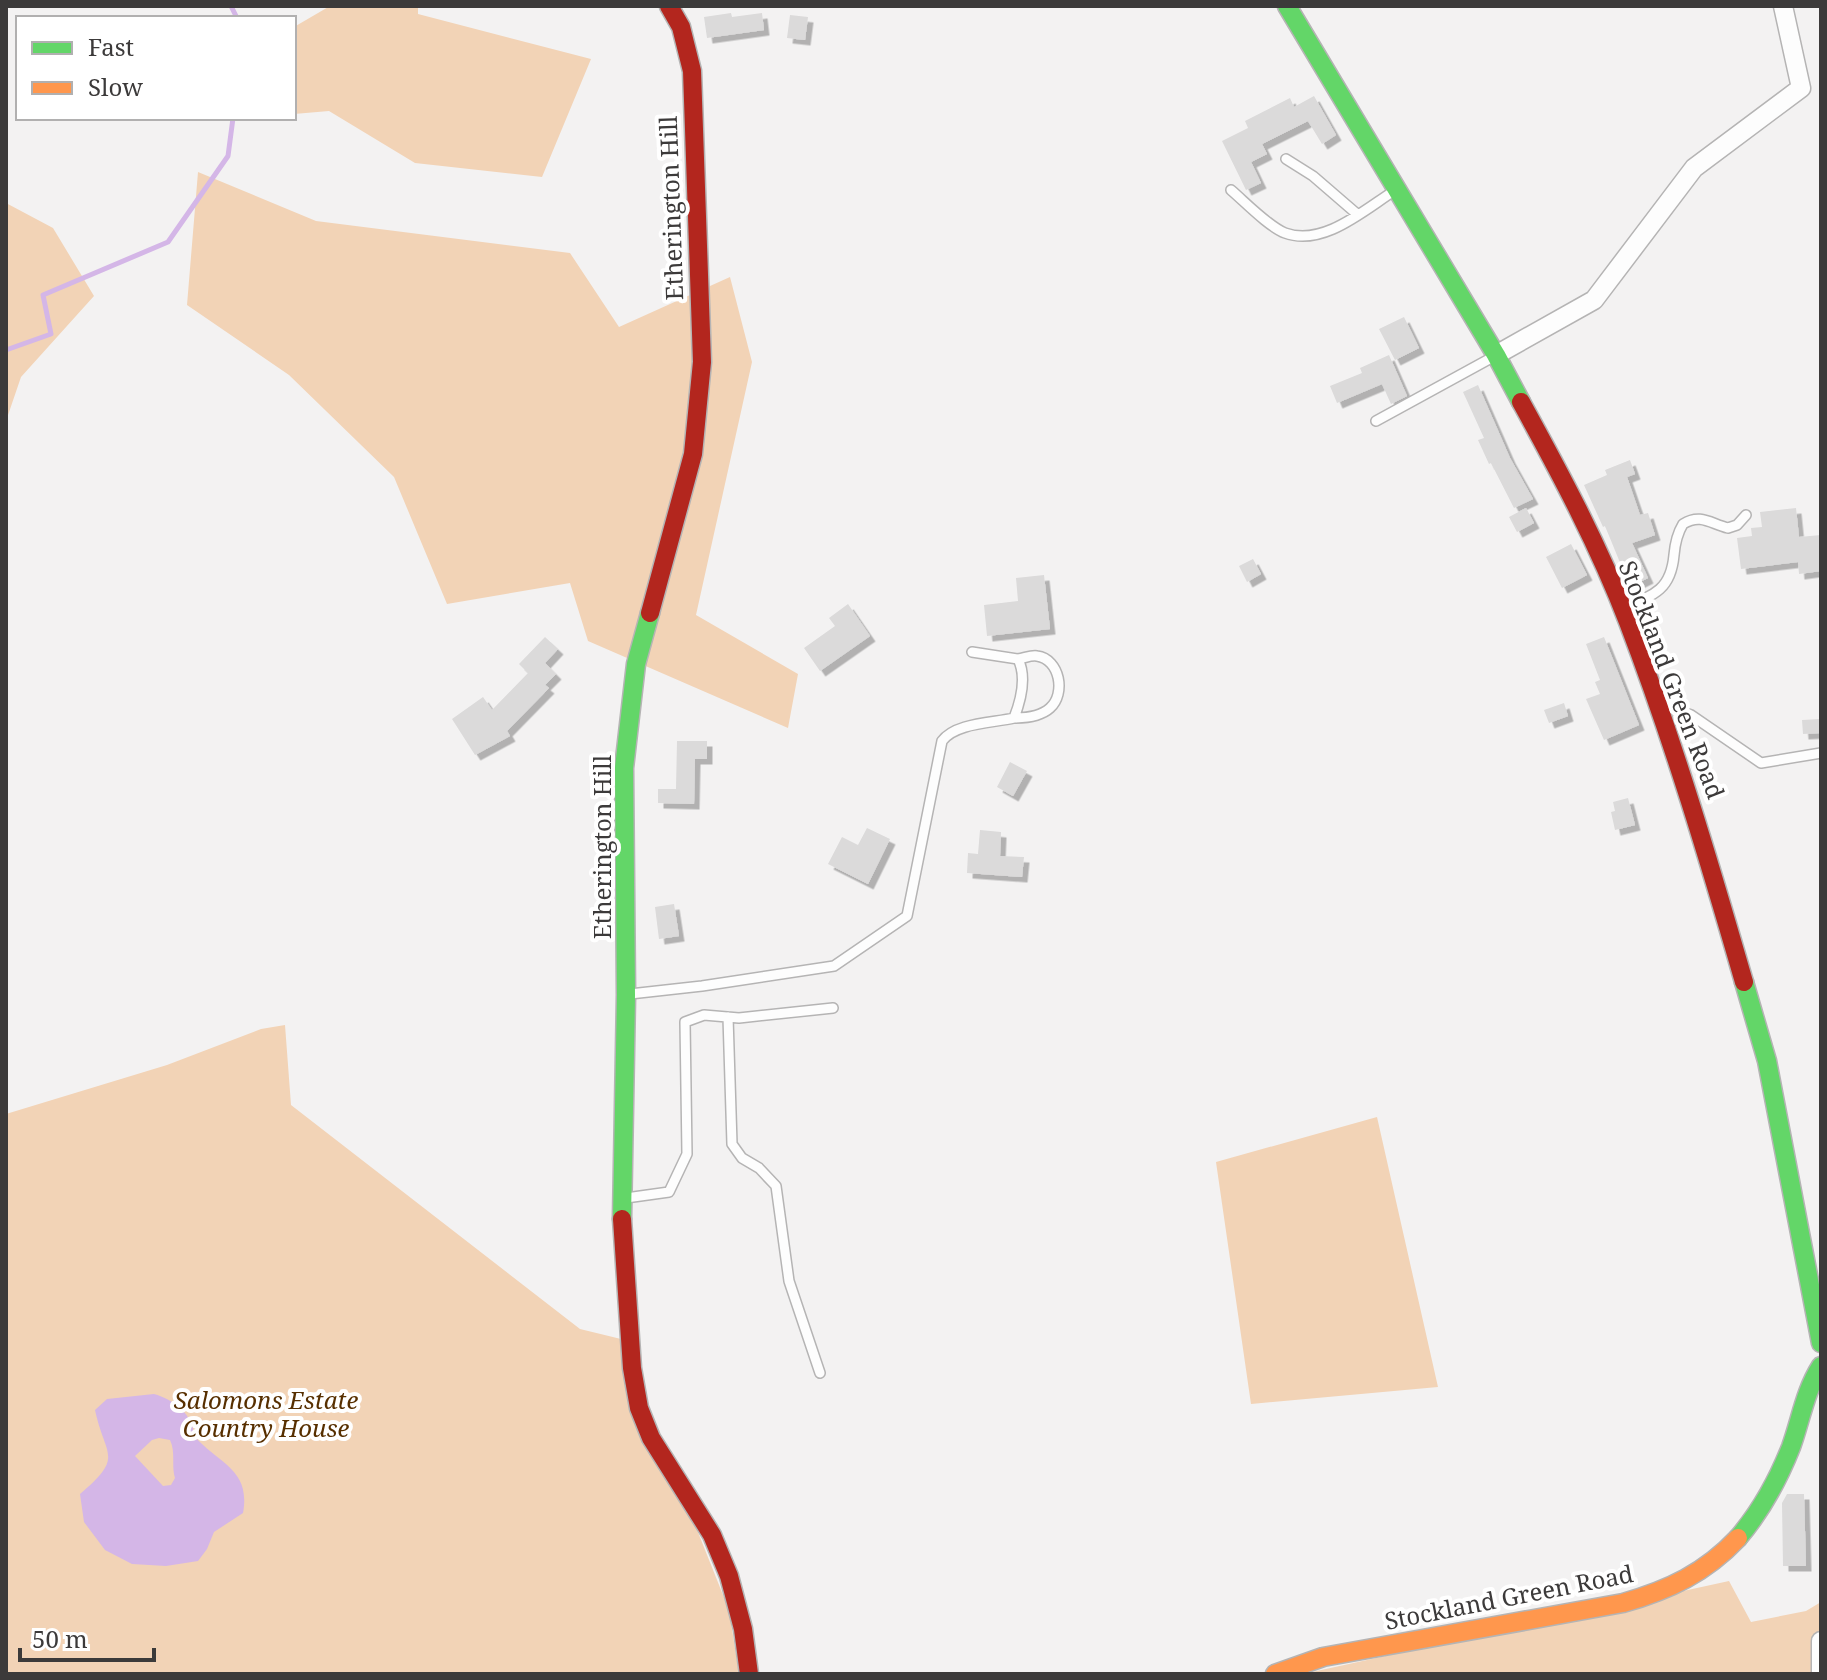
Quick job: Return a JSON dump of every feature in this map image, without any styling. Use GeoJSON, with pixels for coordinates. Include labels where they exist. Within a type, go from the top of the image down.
{"type":"FeatureCollection","features":[{"type":"Feature","properties":{"kind":"street","name":"Etherington Hill"},"geometry":{"type":"LineString","coordinates":[[669,6],[681,27],[692,71],[702,362],[693,454],[636,664],[624,768],[626,995],[622,1228],[632,1368],[639,1408],[651,1438],[712,1535],[729,1576],[743,1629],[749,1674]]}},
{"type":"Feature","properties":{"kind":"street","name":"Stockland Green Road"},"geometry":{"type":"LineString","coordinates":[[1287,6],[1496,355],[1565,483],[1622,608],[1691,797],[1767,1061],[1821,1343]]}},
{"type":"Feature","properties":{"kind":"street"},"geometry":{"type":"LineString","coordinates":[[1496,355],[1594,300],[1694,168],[1801,88],[1783,6]]}},
{"type":"Feature","properties":{"kind":"street","name":"Stockland Green Road"},"geometry":{"type":"LineString","coordinates":[[1275,1674],[1323,1657],[1623,1603],[1664,1591],[1695,1575],[1734,1541],[1756,1515],[1774,1486],[1791,1445],[1809,1383],[1821,1366]]}},
{"type":"Feature","properties":{"kind":"street"},"geometry":{"type":"LineString","coordinates":[[1821,1641],[1821,1674]]}},
{"type":"Feature","properties":{"kind":"lane"},"geometry":{"type":"LineString","coordinates":[[1286,159],[1313,176],[1357,214]]}},
{"type":"Feature","properties":{"kind":"lane"},"geometry":{"type":"LineString","coordinates":[[1231,190],[1283,233],[1305,237],[1321,233],[1397,189]]}},
{"type":"Feature","properties":{"kind":"lane"},"geometry":{"type":"LineString","coordinates":[[1376,421],[1496,355]]}},
{"type":"Feature","properties":{"kind":"lane"},"geometry":{"type":"LineString","coordinates":[[1622,608],[1660,591],[1669,581],[1675,543],[1683,524],[1701,519],[1712,520],[1728,528],[1737,525],[1746,515]]}},
{"type":"Feature","properties":{"kind":"lane"},"geometry":{"type":"LineString","coordinates":[[626,995],[834,966],[907,916],[942,741],[958,730],[1036,715],[1050,708],[1057,696],[1059,682],[1054,668],[1043,658],[1018,659],[972,652]]}},
{"type":"Feature","properties":{"kind":"lane"},"geometry":{"type":"LineString","coordinates":[[1014,718],[1022,689],[1018,659]]}},
{"type":"Feature","properties":{"kind":"lane"},"geometry":{"type":"LineString","coordinates":[[1659,704],[1691,715],[1761,763],[1821,753]]}},
{"type":"Feature","properties":{"kind":"lane"},"geometry":{"type":"LineString","coordinates":[[622,1198],[669,1192],[687,1154],[685,1022],[704,1015],[728,1017],[833,1008]]}},
{"type":"Feature","properties":{"kind":"lane"},"geometry":{"type":"LineString","coordinates":[[728,1017],[732,1144],[742,1158],[759,1168],[776,1186],[789,1281],[820,1373]]}},
{"type":"Feature","properties":{"kind":"green space"},"geometry":{"type":"Polygon","coordinates":[[[330,6],[418,6],[418,14],[591,59],[542,177],[415,163],[329,111],[296,114],[296,26],[330,6]]]}},
{"type":"Feature","properties":{"kind":"green space"},"geometry":{"type":"Polygon","coordinates":[[[198,172],[316,221],[570,253],[619,327],[730,277],[752,362],[696,615],[798,674],[788,728],[588,641],[570,583],[447,604],[394,477],[289,375],[187,305],[198,172]]]}},
{"type":"Feature","properties":{"kind":"green space"},"geometry":{"type":"Polygon","coordinates":[[[6,203],[53,228],[94,296],[21,377],[6,421],[6,203]]]}},
{"type":"Feature","properties":{"kind":"green space","name":"Salomons Estate Country House"},"geometry":{"type":"Polygon","coordinates":[[[285,1025],[291,1105],[580,1329],[621,1339],[729,1610],[739,1674],[6,1674],[6,1114],[167,1065],[261,1029],[285,1025]]]}},
{"type":"Feature","properties":{"kind":"green space"},"geometry":{"type":"Polygon","coordinates":[[[1377,1117],[1438,1387],[1251,1404],[1216,1162],[1377,1117]]]}},
{"type":"Feature","properties":{"kind":"green space"},"geometry":{"type":"Polygon","coordinates":[[[1729,1581],[1751,1622],[1806,1611],[1821,1602],[1821,1674],[1303,1674],[1729,1581]]]}},
{"type":"Feature","properties":{"kind":"shaded area"},"geometry":{"type":"Polygon","coordinates":[[[154,1394],[168,1400],[186,1415],[194,1436],[238,1477],[244,1498],[243,1513],[214,1532],[198,1561],[166,1566],[132,1564],[105,1550],[84,1522],[80,1494],[107,1463],[107,1447],[95,1410],[107,1399],[154,1394]],[[152,1440],[135,1456],[163,1486],[171,1485],[175,1478],[170,1440],[152,1440]]]}},
{"type":"Feature","properties":{"kind":"building"},"geometry":{"type":"Polygon","coordinates":[[[731,13],[732,17],[762,13],[764,30],[707,38],[704,17],[731,13]]]}},
{"type":"Feature","properties":{"kind":"building"},"geometry":{"type":"Polygon","coordinates":[[[790,15],[808,17],[805,40],[787,38],[790,15]]]}},
{"type":"Feature","properties":{"kind":"building"},"geometry":{"type":"Polygon","coordinates":[[[1314,96],[1336,135],[1322,144],[1308,121],[1262,144],[1267,154],[1251,162],[1261,183],[1246,190],[1222,141],[1248,128],[1245,121],[1290,98],[1294,107],[1314,96]]]}},
{"type":"Feature","properties":{"kind":"building"},"geometry":{"type":"Polygon","coordinates":[[[1404,317],[1419,348],[1395,360],[1379,329],[1404,317]]]}},
{"type":"Feature","properties":{"kind":"building"},"geometry":{"type":"Polygon","coordinates":[[[1389,355],[1407,396],[1391,404],[1382,384],[1337,403],[1330,386],[1362,373],[1360,368],[1389,355]]]}},
{"type":"Feature","properties":{"kind":"building"},"geometry":{"type":"Polygon","coordinates":[[[1478,385],[1510,458],[1533,499],[1514,508],[1478,440],[1484,438],[1463,392],[1478,385]]]}},
{"type":"Feature","properties":{"kind":"building"},"geometry":{"type":"Polygon","coordinates":[[[1630,460],[1635,474],[1627,477],[1640,515],[1648,513],[1655,535],[1632,543],[1648,578],[1630,587],[1584,485],[1607,475],[1605,470],[1630,460]]]}},
{"type":"Feature","properties":{"kind":"building"},"geometry":{"type":"Polygon","coordinates":[[[1526,508],[1534,523],[1517,532],[1509,517],[1526,508]]]}},
{"type":"Feature","properties":{"kind":"building"},"geometry":{"type":"Polygon","coordinates":[[[1796,508],[1799,537],[1821,535],[1821,571],[1799,574],[1798,562],[1741,569],[1737,538],[1752,536],[1751,528],[1762,527],[1760,512],[1796,508]]]}},
{"type":"Feature","properties":{"kind":"building"},"geometry":{"type":"Polygon","coordinates":[[[1571,544],[1587,575],[1562,588],[1546,557],[1571,544]]]}},
{"type":"Feature","properties":{"kind":"building"},"geometry":{"type":"Polygon","coordinates":[[[1253,559],[1261,574],[1247,582],[1239,566],[1253,559]]]}},
{"type":"Feature","properties":{"kind":"building"},"geometry":{"type":"Polygon","coordinates":[[[1044,575],[1050,629],[987,636],[984,605],[1018,601],[1016,578],[1044,575]]]}},
{"type":"Feature","properties":{"kind":"building"},"geometry":{"type":"Polygon","coordinates":[[[848,604],[870,636],[820,671],[804,648],[835,626],[829,618],[848,604]]]}},
{"type":"Feature","properties":{"kind":"building"},"geometry":{"type":"Polygon","coordinates":[[[545,637],[558,649],[545,663],[556,674],[545,685],[549,688],[507,731],[510,736],[475,755],[452,719],[483,697],[492,710],[528,673],[519,664],[545,637]]]}},
{"type":"Feature","properties":{"kind":"building"},"geometry":{"type":"Polygon","coordinates":[[[1604,637],[1639,725],[1604,740],[1586,699],[1600,694],[1595,682],[1600,680],[1586,644],[1604,637]]]}},
{"type":"Feature","properties":{"kind":"building"},"geometry":{"type":"Polygon","coordinates":[[[1564,703],[1568,716],[1549,723],[1544,710],[1564,703]]]}},
{"type":"Feature","properties":{"kind":"building"},"geometry":{"type":"Polygon","coordinates":[[[1821,719],[1821,733],[1803,734],[1802,720],[1821,719]]]}},
{"type":"Feature","properties":{"kind":"building"},"geometry":{"type":"Polygon","coordinates":[[[677,741],[707,741],[707,759],[695,759],[694,804],[658,803],[658,789],[676,789],[677,741]]]}},
{"type":"Feature","properties":{"kind":"building"},"geometry":{"type":"Polygon","coordinates":[[[1010,762],[1027,771],[1013,796],[997,787],[1010,762]]]}},
{"type":"Feature","properties":{"kind":"building"},"geometry":{"type":"Polygon","coordinates":[[[1628,798],[1635,825],[1615,830],[1611,812],[1615,811],[1613,802],[1628,798]]]}},
{"type":"Feature","properties":{"kind":"building"},"geometry":{"type":"Polygon","coordinates":[[[867,828],[890,839],[868,884],[828,864],[842,837],[858,845],[867,828]]]}},
{"type":"Feature","properties":{"kind":"building"},"geometry":{"type":"Polygon","coordinates":[[[980,830],[1001,832],[1000,856],[1024,857],[1022,877],[967,873],[968,853],[978,854],[980,830]]]}},
{"type":"Feature","properties":{"kind":"building"},"geometry":{"type":"Polygon","coordinates":[[[674,904],[679,936],[659,939],[655,907],[674,904]]]}},
{"type":"Feature","properties":{"kind":"building"},"geometry":{"type":"Polygon","coordinates":[[[1787,1494],[1804,1494],[1806,1566],[1783,1566],[1782,1503],[1787,1494]]]}},
{"type":"Feature","properties":{"kind":"waterway"},"geometry":{"type":"LineString","coordinates":[[231,6],[236,16]]}},
{"type":"Feature","properties":{"kind":"waterway"},"geometry":{"type":"LineString","coordinates":[[6,350],[51,334],[43,295],[168,242],[228,156],[233,120]]}},
{"type":"Feature","properties":{"kind":"traffic: fast"},"geometry":{"type":"LineString","coordinates":[[1287,6],[1521,402]]}},
{"type":"Feature","properties":{"kind":"traffic: fast"},"geometry":{"type":"LineString","coordinates":[[622,1219],[626,995],[624,768],[636,664],[650,613]]}},
{"type":"Feature","properties":{"kind":"traffic: fast"},"geometry":{"type":"LineString","coordinates":[[1744,982],[1767,1061],[1821,1343]]}},
{"type":"Feature","properties":{"kind":"traffic: fast"},"geometry":{"type":"LineString","coordinates":[[1738,1538],[1761,1506],[1780,1471],[1807,1395],[1821,1366]]}},
{"type":"Feature","properties":{"kind":"traffic: slow"},"geometry":{"type":"LineString","coordinates":[[1275,1674],[1323,1657],[1623,1603],[1685,1579],[1713,1561],[1738,1538]]}},
{"type":"Feature","properties":{"kind":"traffic: jam"},"geometry":{"type":"LineString","coordinates":[[650,613],[693,454],[702,362],[692,71],[681,27],[669,6]]}},
{"type":"Feature","properties":{"kind":"traffic: jam"},"geometry":{"type":"LineString","coordinates":[[1521,402],[1592,538],[1628,622],[1675,756],[1744,982]]}},
{"type":"Feature","properties":{"kind":"traffic: jam"},"geometry":{"type":"LineString","coordinates":[[622,1219],[632,1368],[639,1408],[651,1438],[712,1535],[729,1576],[743,1629],[749,1674]]}}]}
